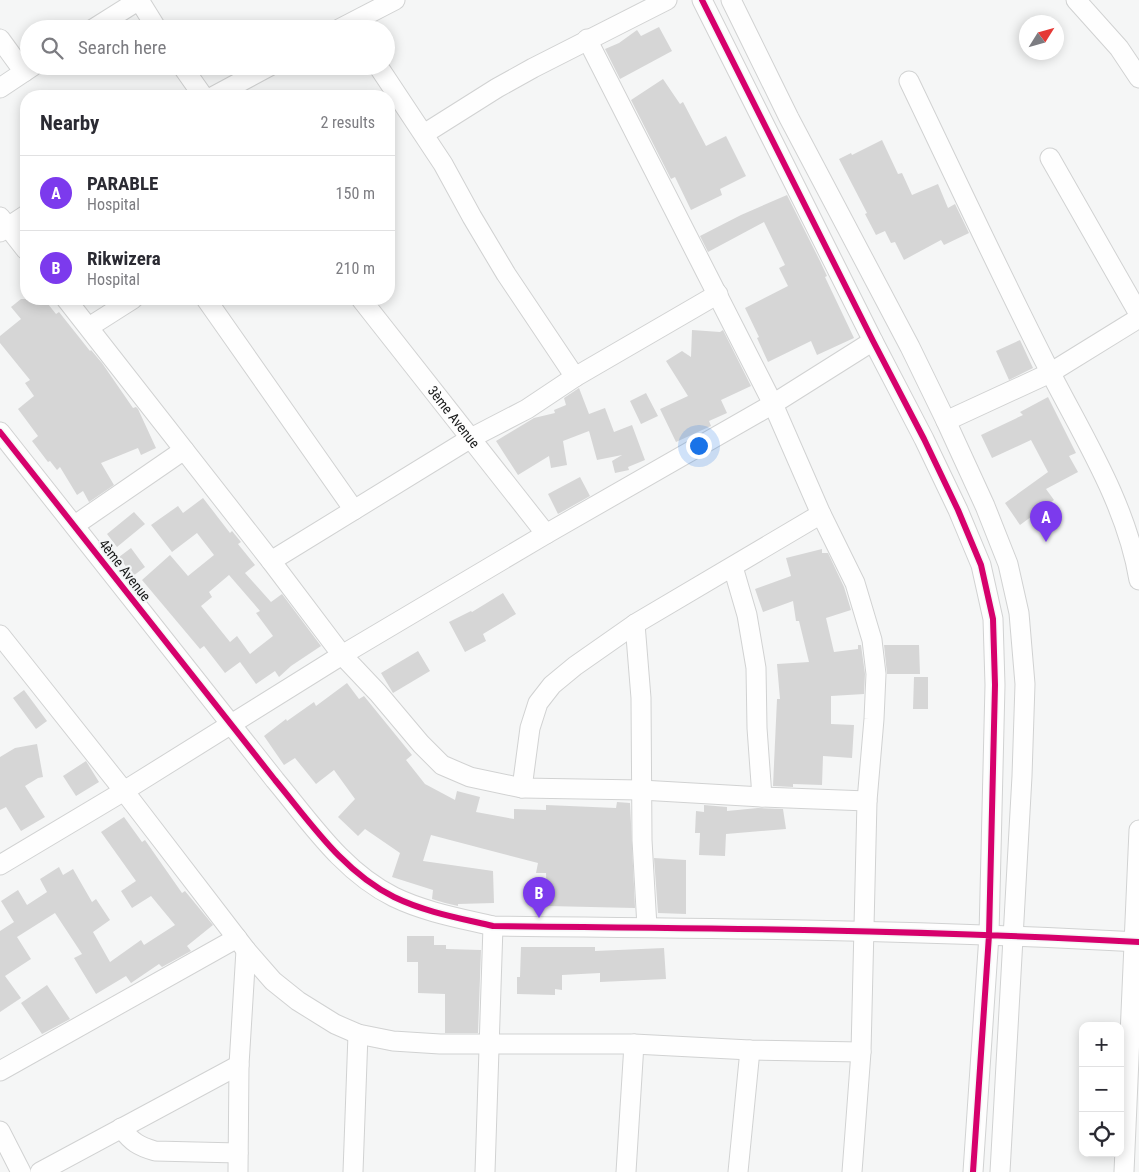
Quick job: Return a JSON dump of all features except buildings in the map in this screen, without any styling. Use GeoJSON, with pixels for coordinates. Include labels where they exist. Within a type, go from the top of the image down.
{"type":"FeatureCollection","features":[{"type":"Feature","properties":{"kind":"street"},"geometry":{"type":"LineString","coordinates":[[107,20],[139,0],[151,20]]}},
{"type":"Feature","properties":{"kind":"street"},"geometry":{"type":"LineString","coordinates":[[359,20],[395,0]]}},
{"type":"Feature","properties":{"kind":"street"},"geometry":{"type":"LineString","coordinates":[[424,134],[497,88],[587,39],[667,0]]}},
{"type":"Feature","properties":{"kind":"street"},"geometry":{"type":"LineString","coordinates":[[702,0],[958,510],[980,565],[993,619],[995,695],[989,935],[974,1172]]}},
{"type":"Feature","properties":{"kind":"street"},"geometry":{"type":"LineString","coordinates":[[731,0],[789,118],[910,347],[985,506],[1008,564],[1019,613],[1025,684],[1018,854],[1000,1172]]}},
{"type":"Feature","properties":{"kind":"street"},"geometry":{"type":"LineString","coordinates":[[1076,0],[1119,48],[1139,78]]}},
{"type":"Feature","properties":{"kind":"street"},"geometry":{"type":"LineString","coordinates":[[0,39],[20,60]]}},
{"type":"Feature","properties":{"kind":"street"},"geometry":{"type":"LineString","coordinates":[[587,39],[773,404],[821,514],[855,583],[872,640],[876,674],[867,801],[862,1052],[852,1172]]}},
{"type":"Feature","properties":{"kind":"street"},"geometry":{"type":"LineString","coordinates":[[1119,48],[1139,55]]}},
{"type":"Feature","properties":{"kind":"street"},"geometry":{"type":"LineString","coordinates":[[0,88],[20,75]]}},
{"type":"Feature","properties":{"kind":"street"},"geometry":{"type":"LineString","coordinates":[[188,75],[199,90]]}},
{"type":"Feature","properties":{"kind":"street"},"geometry":{"type":"LineString","coordinates":[[225,90],[253,75]]}},
{"type":"Feature","properties":{"kind":"street"},"geometry":{"type":"LineString","coordinates":[[384,75],[394,90]]}},
{"type":"Feature","properties":{"kind":"street"},"geometry":{"type":"LineString","coordinates":[[909,81],[1004,280],[1115,499],[1135,556],[1139,580]]}},
{"type":"Feature","properties":{"kind":"street"},"geometry":{"type":"LineString","coordinates":[[395,91],[443,164],[506,274],[576,378]]}},
{"type":"Feature","properties":{"kind":"street"},"geometry":{"type":"LineString","coordinates":[[1050,158],[1139,314]]}},
{"type":"Feature","properties":{"kind":"street"},"geometry":{"type":"LineString","coordinates":[[20,218],[2,225],[20,244]]}},
{"type":"Feature","properties":{"kind":"street"},"geometry":{"type":"LineString","coordinates":[[271,560],[471,438],[526,409],[718,294]]}},
{"type":"Feature","properties":{"kind":"street"},"geometry":{"type":"LineString","coordinates":[[71,305],[271,560],[342,654],[442,766],[470,777],[522,788],[641,790],[762,798],[867,801]]}},
{"type":"Feature","properties":{"kind":"street"},"geometry":{"type":"LineString","coordinates":[[89,327],[124,305]]}},
{"type":"Feature","properties":{"kind":"street"},"geometry":{"type":"LineString","coordinates":[[210,305],[354,510]]}},
{"type":"Feature","properties":{"kind":"street","name":"3ème Avenue"},"geometry":{"type":"LineString","coordinates":[[366,305],[546,534]]}},
{"type":"Feature","properties":{"kind":"street"},"geometry":{"type":"LineString","coordinates":[[946,421],[1050,373],[1139,318]]}},
{"type":"Feature","properties":{"kind":"street"},"geometry":{"type":"LineString","coordinates":[[0,865],[124,791],[342,654],[773,404],[873,342]]}},
{"type":"Feature","properties":{"kind":"street","name":"4ème Avenue"},"geometry":{"type":"LineString","coordinates":[[0,432],[312,826],[354,871],[393,896],[425,909],[492,926],[865,931],[1137,942]]}},
{"type":"Feature","properties":{"kind":"street"},"geometry":{"type":"LineString","coordinates":[[75,526],[184,450]]}},
{"type":"Feature","properties":{"kind":"street"},"geometry":{"type":"LineString","coordinates":[[522,788],[530,728],[538,703],[552,685],[575,666],[635,624],[821,514]]}},
{"type":"Feature","properties":{"kind":"street"},"geometry":{"type":"LineString","coordinates":[[733,567],[747,615],[756,668],[756,728],[762,798]]}},
{"type":"Feature","properties":{"kind":"street"},"geometry":{"type":"LineString","coordinates":[[635,624],[641,698],[641,790],[647,927]]}},
{"type":"Feature","properties":{"kind":"street"},"geometry":{"type":"LineString","coordinates":[[3,647],[124,791],[241,944],[273,981],[298,1001],[335,1024],[358,1034],[393,1041],[440,1044],[634,1044],[750,1050],[862,1052]]}},
{"type":"Feature","properties":{"kind":"street"},"geometry":{"type":"LineString","coordinates":[[1124,1172],[1134,1053],[1139,830]]}},
{"type":"Feature","properties":{"kind":"street"},"geometry":{"type":"LineString","coordinates":[[485,1172],[492,926]]}},
{"type":"Feature","properties":{"kind":"street"},"geometry":{"type":"LineString","coordinates":[[238,1172],[241,944]]}},
{"type":"Feature","properties":{"kind":"street"},"geometry":{"type":"LineString","coordinates":[[0,1071],[241,944]]}},
{"type":"Feature","properties":{"kind":"street"},"geometry":{"type":"LineString","coordinates":[[353,1172],[358,1034]]}},
{"type":"Feature","properties":{"kind":"street"},"geometry":{"type":"LineString","coordinates":[[626,1172],[634,1044]]}},
{"type":"Feature","properties":{"kind":"street"},"geometry":{"type":"LineString","coordinates":[[738,1172],[750,1050]]}},
{"type":"Feature","properties":{"kind":"street"},"geometry":{"type":"LineString","coordinates":[[40,1172],[239,1065]]}},
{"type":"Feature","properties":{"kind":"street"},"geometry":{"type":"LineString","coordinates":[[121,1128],[131,1141],[141,1147],[155,1151],[238,1153]]}},
{"type":"Feature","properties":{"kind":"street"},"geometry":{"type":"LineString","coordinates":[[0,1131],[21,1172]]}},
{"type":"Feature","properties":{"kind":"cycle path"},"geometry":{"type":"LineString","coordinates":[[702,0],[924,439],[958,510],[981,565],[993,619],[995,685],[989,935],[973,1172]]}},
{"type":"Feature","properties":{"kind":"cycle path"},"geometry":{"type":"LineString","coordinates":[[0,432],[328,845],[359,874],[376,887],[394,897],[430,911],[493,926],[897,932],[1139,942]]}},
{"type":"Feature","properties":{"kind":"place","name":"PARABLE"},"geometry":{"type":"Point","coordinates":[1046,542]}},
{"type":"Feature","properties":{"kind":"place","name":"Rikwizera"},"geometry":{"type":"Point","coordinates":[539,918]}}]}
